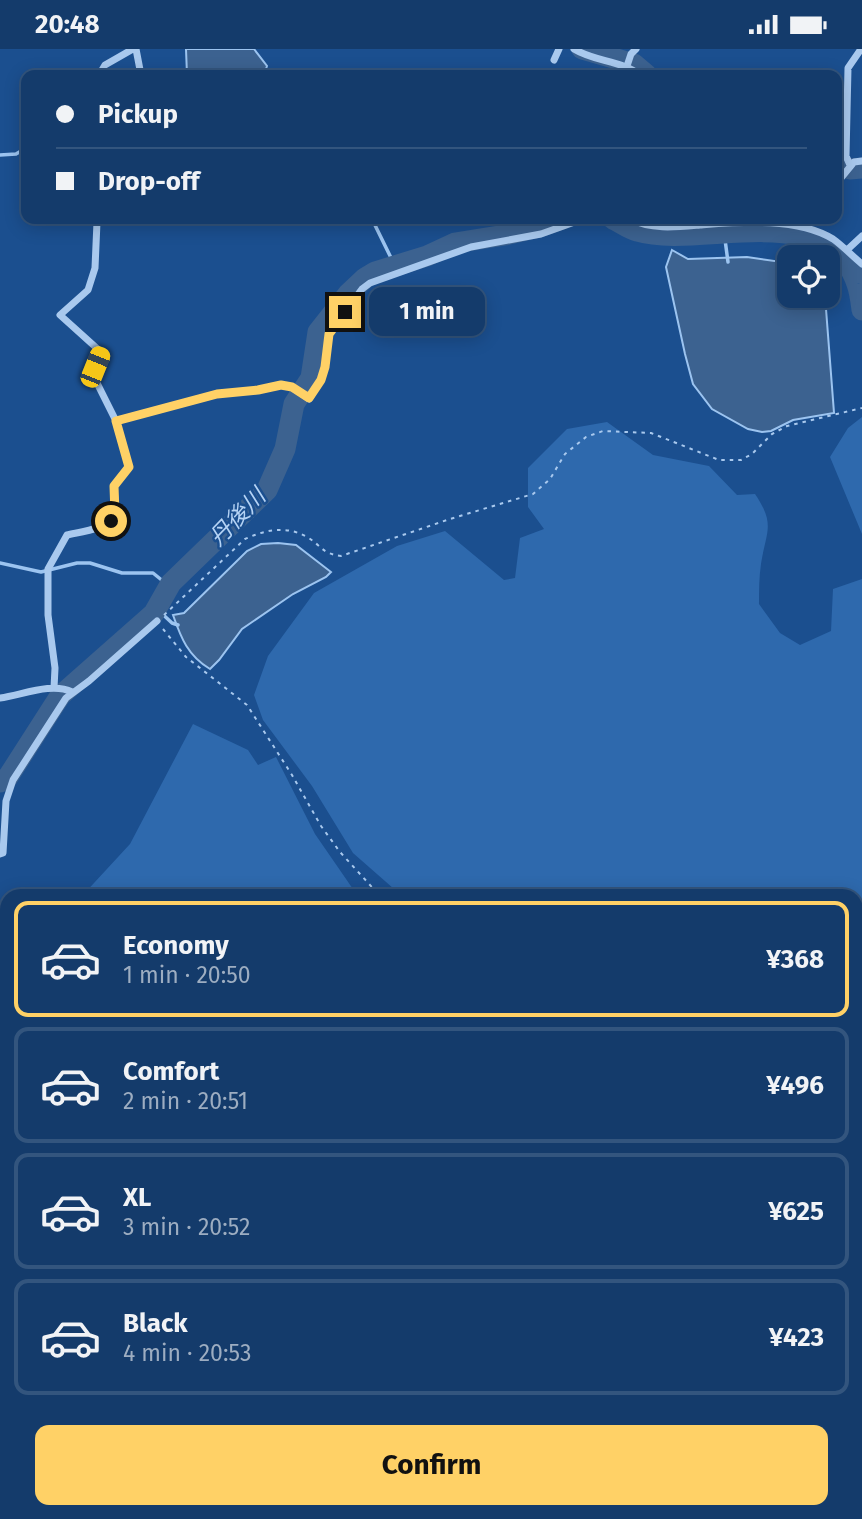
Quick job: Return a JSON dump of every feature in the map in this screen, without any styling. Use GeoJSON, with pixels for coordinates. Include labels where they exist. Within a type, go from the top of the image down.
{"type":"FeatureCollection","features":[{"type":"Feature","properties":{"kind":"street"},"geometry":{"type":"LineString","coordinates":[[102,70],[105,65],[134,49],[140,70]]}},
{"type":"Feature","properties":{"kind":"street"},"geometry":{"type":"LineString","coordinates":[[554,59],[559,49]]}},
{"type":"Feature","properties":{"kind":"street"},"geometry":{"type":"LineString","coordinates":[[574,49],[593,59],[629,62],[636,70]]}},
{"type":"Feature","properties":{"kind":"street"},"geometry":{"type":"LineString","coordinates":[[626,70],[636,49]]}},
{"type":"Feature","properties":{"kind":"street"},"geometry":{"type":"LineString","coordinates":[[848,169],[848,68],[861,49]]}},
{"type":"Feature","properties":{"kind":"street"},"geometry":{"type":"LineString","coordinates":[[842,176],[853,162],[862,161]]}},
{"type":"Feature","properties":{"kind":"street"},"geometry":{"type":"LineString","coordinates":[[842,169],[848,169]]}},
{"type":"Feature","properties":{"kind":"street"},"geometry":{"type":"LineString","coordinates":[[54,688],[55,668],[48,615],[47,571],[67,535],[111,521],[115,514],[114,486],[129,467],[116,421],[95,379],[95,367],[101,352],[60,315],[88,291],[95,268],[96,224]]}},
{"type":"Feature","properties":{"kind":"street"},"geometry":{"type":"LineString","coordinates":[[116,421],[217,394],[281,385],[292,387],[309,398],[321,380],[329,334],[362,289],[370,283],[471,247],[541,234],[569,224]]}},
{"type":"Feature","properties":{"kind":"street"},"geometry":{"type":"LineString","coordinates":[[646,224],[674,227],[712,224]]}},
{"type":"Feature","properties":{"kind":"street"},"geometry":{"type":"LineString","coordinates":[[764,224],[804,227],[832,239],[862,264]]}},
{"type":"Feature","properties":{"kind":"street"},"geometry":{"type":"LineString","coordinates":[[847,250],[862,236]]}},
{"type":"Feature","properties":{"kind":"street"},"geometry":{"type":"LineString","coordinates":[[0,698],[54,688],[69,690],[89,681],[157,621]]}},
{"type":"Feature","properties":{"kind":"street"},"geometry":{"type":"LineString","coordinates":[[0,854],[3,853],[6,801],[13,780],[69,690]]}},
{"type":"Feature","properties":{"kind":"path"},"geometry":{"type":"LineString","coordinates":[[167,613],[245,539],[259,533],[277,529],[290,531],[307,537],[330,555],[341,556],[439,522],[533,494],[550,479],[565,454],[586,437],[603,431],[651,433],[719,460],[741,460],[752,454],[772,434],[787,426],[862,408]]}},
{"type":"Feature","properties":{"kind":"path"},"geometry":{"type":"LineString","coordinates":[[157,621],[186,657],[247,705],[321,826],[374,889]]}},
{"type":"Feature","properties":{"kind":"shaded area"},"geometry":{"type":"Polygon","coordinates":[[[186,49],[254,49],[267,66],[266,70],[187,70],[186,49]]]}},
{"type":"Feature","properties":{"kind":"shaded area"},"geometry":{"type":"Polygon","coordinates":[[[672,250],[688,259],[747,257],[777,261],[777,308],[826,308],[834,413],[793,420],[771,431],[762,432],[748,429],[712,409],[693,384],[666,267],[672,250]]]}},
{"type":"Feature","properties":{"kind":"shaded area"},"geometry":{"type":"Polygon","coordinates":[[[862,417],[862,534],[830,457],[848,428],[862,417]]]}},
{"type":"Feature","properties":{"kind":"shaded area"},"geometry":{"type":"Polygon","coordinates":[[[607,422],[653,455],[709,466],[737,495],[755,494],[766,513],[768,528],[760,569],[759,604],[780,633],[800,645],[831,631],[833,589],[862,579],[862,889],[394,889],[353,853],[312,786],[263,720],[254,695],[268,656],[314,593],[397,546],[445,531],[504,580],[515,578],[520,538],[544,529],[528,507],[528,468],[567,429],[607,422]]]}},
{"type":"Feature","properties":{"kind":"shaded area"},"geometry":{"type":"Polygon","coordinates":[[[261,544],[296,545],[331,572],[242,629],[210,669],[186,646],[173,615],[184,613],[247,551],[261,544]]]}},
{"type":"Feature","properties":{"kind":"shaded area"},"geometry":{"type":"Polygon","coordinates":[[[193,724],[248,750],[258,765],[276,757],[315,834],[353,889],[88,889],[130,844],[193,724]]]}},
{"type":"Feature","properties":{"kind":"waterway"},"geometry":{"type":"LineString","coordinates":[[582,49],[634,64],[641,70]]}},
{"type":"Feature","properties":{"kind":"waterway"},"geometry":{"type":"LineString","coordinates":[[0,155],[21,151]]}},
{"type":"Feature","properties":{"kind":"waterway"},"geometry":{"type":"LineString","coordinates":[[842,167],[862,168]]}},
{"type":"Feature","properties":{"kind":"waterway"},"geometry":{"type":"LineString","coordinates":[[374,224],[395,266]]}},
{"type":"Feature","properties":{"kind":"waterway","name":"丹後川"},"geometry":{"type":"LineString","coordinates":[[0,782],[8,777],[60,696],[154,613],[171,583],[267,490],[285,449],[294,404],[311,378],[318,332],[348,294],[375,272],[427,256],[455,243],[505,235],[548,224]]}},
{"type":"Feature","properties":{"kind":"waterway","name":"丹後川"},"geometry":{"type":"LineString","coordinates":[[623,224],[634,230],[663,235],[760,232],[791,234],[819,241],[842,257],[857,284],[862,310]]}},
{"type":"Feature","properties":{"kind":"waterway"},"geometry":{"type":"LineString","coordinates":[[724,232],[728,262]]}},
{"type":"Feature","properties":{"kind":"waterway"},"geometry":{"type":"LineString","coordinates":[[0,563],[41,572],[77,563],[90,563],[122,573],[153,573],[169,586]]}},
{"type":"Feature","properties":{"kind":"waterway"},"geometry":{"type":"LineString","coordinates":[[157,609],[178,625]]}},
{"type":"Feature","properties":{"kind":"route"},"geometry":{"type":"LineString","coordinates":[[111,521],[115,514],[114,486],[129,467],[116,421],[217,394],[281,385],[292,387],[309,398],[321,380],[329,334],[345,312]]}}]}
